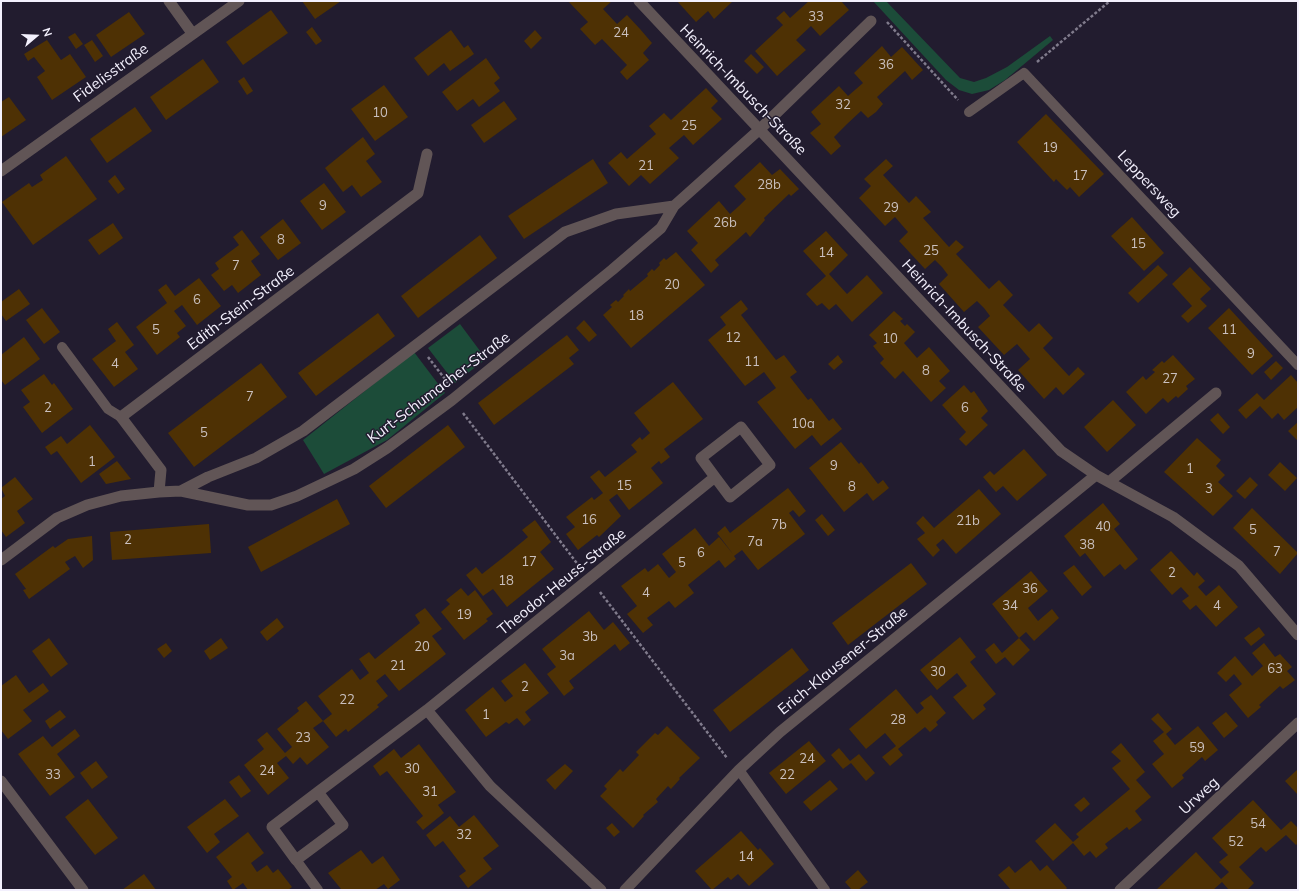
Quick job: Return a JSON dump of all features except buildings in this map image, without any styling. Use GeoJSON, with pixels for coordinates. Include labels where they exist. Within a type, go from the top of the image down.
{"type":"FeatureCollection","features":[{"type":"Feature","properties":{"kind":"street"},"geometry":{"type":"LineString","coordinates":[[169,1],[192,33]]}},
{"type":"Feature","properties":{"kind":"street","name":"Fidelisstraße"},"geometry":{"type":"LineString","coordinates":[[1,172],[192,33],[239,1]]}},
{"type":"Feature","properties":{"kind":"street","name":"Heinrich-Imbusch-Straße"},"geometry":{"type":"LineString","coordinates":[[639,1],[1061,451],[1096,475],[1173,518],[1239,566],[1298,635]]}},
{"type":"Feature","properties":{"kind":"street","name":"Kurt-Schumacher-Straße"},"geometry":{"type":"LineString","coordinates":[[1,560],[57,518],[87,505],[121,496],[181,491],[248,505],[271,505],[297,496],[354,469],[387,448],[457,396],[612,270],[661,228],[674,206],[760,129],[871,21]]}},
{"type":"Feature","properties":{"kind":"street","name":"Edith-Stein-Straße"},"geometry":{"type":"LineString","coordinates":[[120,418],[418,193],[427,154]]}},
{"type":"Feature","properties":{"kind":"street","name":"Kurt-Schumacher-Straße"},"geometry":{"type":"LineString","coordinates":[[181,491],[208,477],[256,458],[303,431],[565,232],[616,214],[674,206]]}},
{"type":"Feature","properties":{"kind":"street"},"geometry":{"type":"LineString","coordinates":[[1109,482],[1216,393]]}},
{"type":"Feature","properties":{"kind":"street"},"geometry":{"type":"LineString","coordinates":[[120,418],[161,470],[159,492]]}},
{"type":"Feature","properties":{"kind":"street"},"geometry":{"type":"LineString","coordinates":[[740,427],[770,465],[730,497],[716,477],[701,458],[740,427]]}},
{"type":"Feature","properties":{"kind":"street","name":"Erich-Klausener-Straße"},"geometry":{"type":"LineString","coordinates":[[625,890],[739,770],[780,732],[1096,475]]}},
{"type":"Feature","properties":{"kind":"street","name":"Theodor-Heuss-Straße"},"geometry":{"type":"LineString","coordinates":[[296,860],[272,827],[427,710],[716,477]]}},
{"type":"Feature","properties":{"kind":"street"},"geometry":{"type":"LineString","coordinates":[[427,710],[490,786],[602,890]]}},
{"type":"Feature","properties":{"kind":"street","name":"Urweg"},"geometry":{"type":"LineString","coordinates":[[1120,890],[1298,723]]}},
{"type":"Feature","properties":{"kind":"street"},"geometry":{"type":"LineString","coordinates":[[1,781],[83,890]]}},
{"type":"Feature","properties":{"kind":"street"},"geometry":{"type":"LineString","coordinates":[[296,860],[343,825],[318,792]]}},
{"type":"Feature","properties":{"kind":"lane"},"geometry":{"type":"LineString","coordinates":[[969,112],[1024,73]]}},
{"type":"Feature","properties":{"kind":"lane","name":"Leppersweg"},"geometry":{"type":"LineString","coordinates":[[1024,73],[1298,365]]}},
{"type":"Feature","properties":{"kind":"lane"},"geometry":{"type":"LineString","coordinates":[[62,347],[108,408],[120,418]]}},
{"type":"Feature","properties":{"kind":"lane"},"geometry":{"type":"LineString","coordinates":[[739,770],[825,890]]}},
{"type":"Feature","properties":{"kind":"lane"},"geometry":{"type":"LineString","coordinates":[[296,860],[318,890]]}},
{"type":"Feature","properties":{"kind":"path"},"geometry":{"type":"LineString","coordinates":[[1024,73],[1110,1]]}},
{"type":"Feature","properties":{"kind":"path"},"geometry":{"type":"LineString","coordinates":[[885,19],[969,112]]}},
{"type":"Feature","properties":{"kind":"path"},"geometry":{"type":"LineString","coordinates":[[418,343],[457,396]]}},
{"type":"Feature","properties":{"kind":"green space"},"geometry":{"type":"Polygon","coordinates":[[[873,1],[886,1],[960,78],[974,82],[986,78],[1007,67],[1050,36],[1053,40],[1005,80],[989,90],[972,94],[959,90],[946,80],[873,1]]]}},
{"type":"Feature","properties":{"kind":"green space"},"geometry":{"type":"Polygon","coordinates":[[[460,324],[486,359],[455,383],[428,348],[460,324]]]}},
{"type":"Feature","properties":{"kind":"green space"},"geometry":{"type":"Polygon","coordinates":[[[414,352],[445,393],[387,440],[324,474],[303,440],[414,352]]]}}]}
